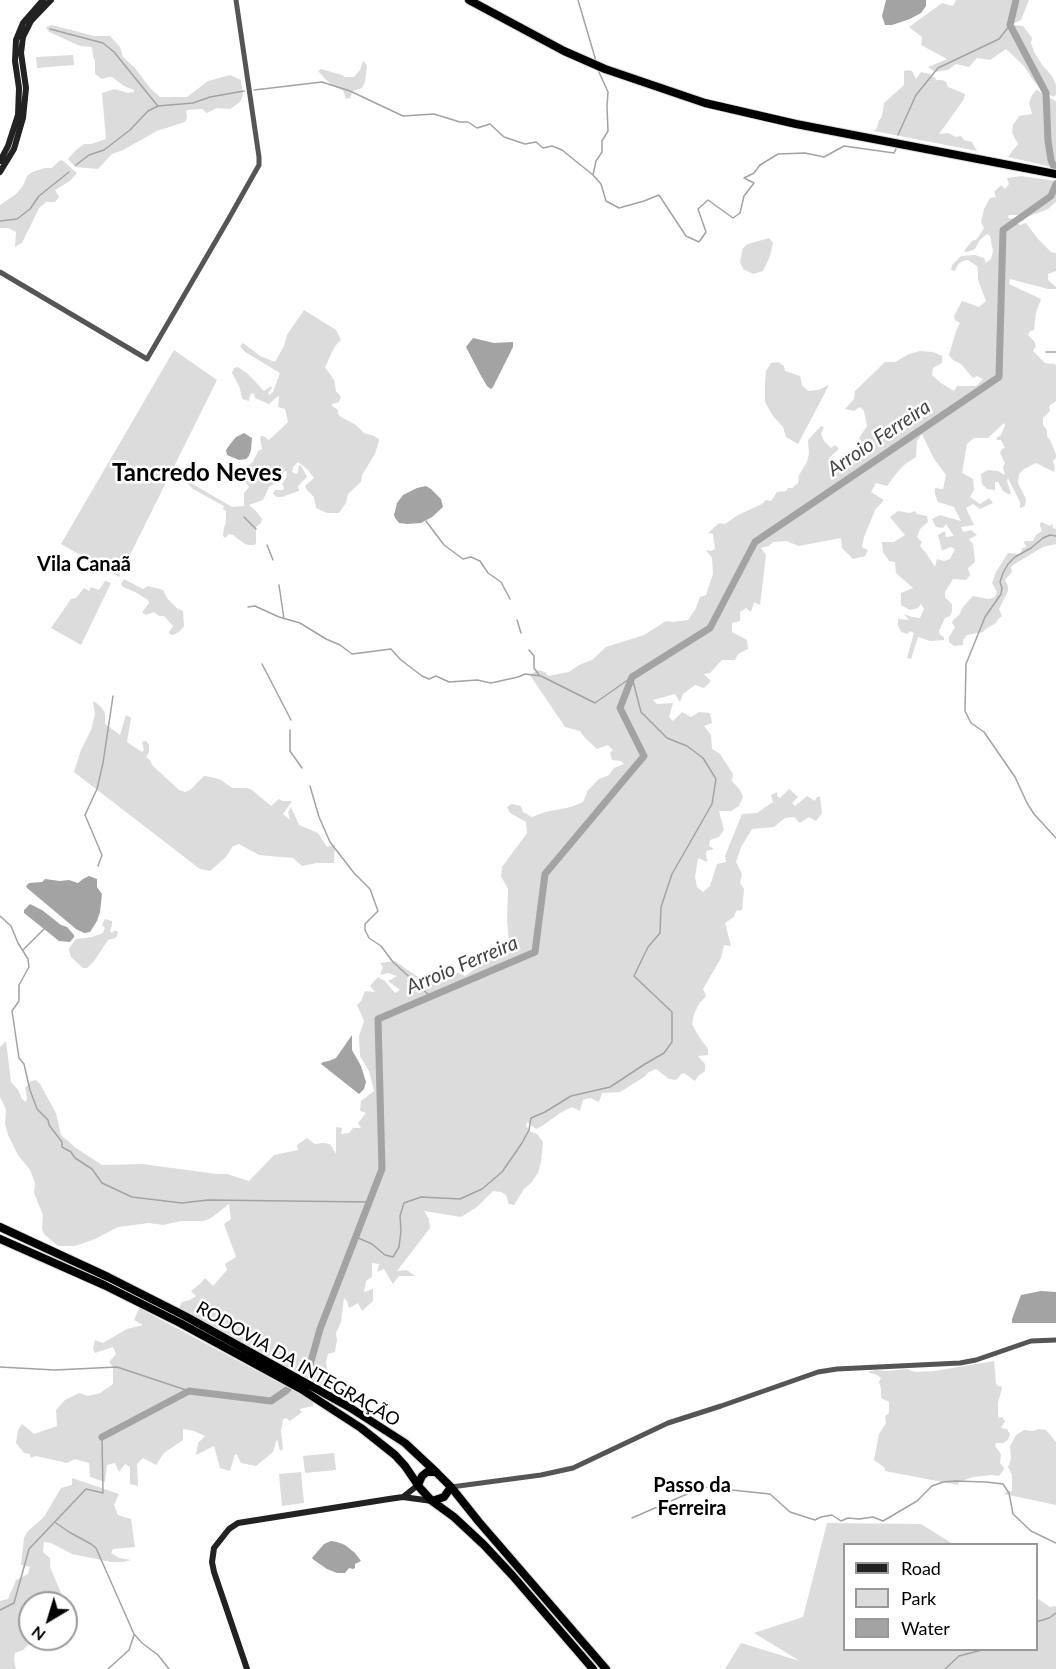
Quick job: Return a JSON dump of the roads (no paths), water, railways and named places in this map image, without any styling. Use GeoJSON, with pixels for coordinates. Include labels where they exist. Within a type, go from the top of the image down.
{"type":"FeatureCollection","features":[{"type":"Feature","properties":{"kind":"highway"},"geometry":{"type":"LineString","coordinates":[[470,0],[515,26],[605,69],[705,103],[796,124],[1056,174]]}},
{"type":"Feature","properties":{"kind":"highway","name":"RODOVIA DA INTEGRAÇÃO"},"geometry":{"type":"LineString","coordinates":[[0,1227],[185,1316],[287,1377]]}},
{"type":"Feature","properties":{"kind":"highway","name":"RODOVIA DA INTEGRAÇÃO"},"geometry":{"type":"LineString","coordinates":[[0,1239],[104,1285],[349,1407],[405,1443],[451,1487],[606,1669]]}},
{"type":"Feature","properties":{"kind":"highway","name":"RODOVIA DA INTEGRAÇÃO"},"geometry":{"type":"LineString","coordinates":[[302,1385],[395,1455],[417,1485],[432,1501],[454,1517],[484,1545],[593,1669]]}},
{"type":"Feature","properties":{"kind":"highway"},"geometry":{"type":"LineString","coordinates":[[417,1485],[427,1472],[436,1472]]}},
{"type":"Feature","properties":{"kind":"highway"},"geometry":{"type":"LineString","coordinates":[[432,1501],[444,1497],[451,1487]]}},
{"type":"Feature","properties":{"kind":"main road"},"geometry":{"type":"LineString","coordinates":[[0,161],[8,146],[18,115],[16,40],[23,23],[43,0]]}},
{"type":"Feature","properties":{"kind":"main road"},"geometry":{"type":"LineString","coordinates":[[0,172],[14,149],[23,118],[26,88],[21,53],[23,37],[27,27],[51,0]]}},
{"type":"Feature","properties":{"kind":"main road"},"geometry":{"type":"LineString","coordinates":[[404,1497],[417,1485]]}},
{"type":"Feature","properties":{"kind":"main road"},"geometry":{"type":"LineString","coordinates":[[247,1669],[212,1563],[214,1548],[224,1534],[238,1523],[404,1497],[432,1501]]}},
{"type":"Feature","properties":{"kind":"street"},"geometry":{"type":"LineString","coordinates":[[0,272],[147,359],[259,165],[236,0]]}},
{"type":"Feature","properties":{"kind":"street"},"geometry":{"type":"LineString","coordinates":[[451,1487],[541,1475],[573,1468],[668,1423],[818,1372],[960,1363],[976,1360],[1031,1341],[1056,1340]]}},
{"type":"Feature","properties":{"kind":"water"},"geometry":{"type":"Polygon","coordinates":[[[886,0],[926,0],[926,6],[921,13],[910,19],[885,25],[882,16],[886,0]]]}},
{"type":"Feature","properties":{"kind":"water"},"geometry":{"type":"Polygon","coordinates":[[[473,338],[494,343],[513,342],[513,347],[491,389],[487,386],[466,347],[473,338]]]}},
{"type":"Feature","properties":{"kind":"water"},"geometry":{"type":"Polygon","coordinates":[[[244,433],[252,438],[249,456],[239,460],[227,455],[226,450],[231,443],[244,433]]]}},
{"type":"Feature","properties":{"kind":"water"},"geometry":{"type":"Polygon","coordinates":[[[426,486],[441,499],[443,507],[421,523],[399,523],[394,515],[397,503],[403,495],[426,486]]]}},
{"type":"Feature","properties":{"kind":"water"},"geometry":{"type":"Polygon","coordinates":[[[89,876],[97,879],[97,887],[102,894],[97,921],[90,932],[84,933],[76,929],[26,886],[45,879],[69,880],[78,883],[89,876]]]}},
{"type":"Feature","properties":{"kind":"water"},"geometry":{"type":"Polygon","coordinates":[[[30,904],[67,927],[74,935],[70,942],[59,941],[24,913],[30,904]]]}},
{"type":"Feature","properties":{"kind":"water"},"geometry":{"type":"Polygon","coordinates":[[[352,1035],[352,1050],[361,1066],[366,1082],[359,1094],[321,1064],[336,1058],[352,1035]]]}},
{"type":"Feature","properties":{"kind":"water"},"geometry":{"type":"Polygon","coordinates":[[[1041,1291],[1056,1292],[1056,1323],[1012,1323],[1021,1295],[1041,1291]]]}},
{"type":"Feature","properties":{"kind":"water"},"geometry":{"type":"Polygon","coordinates":[[[331,1541],[345,1545],[355,1553],[361,1561],[355,1564],[355,1568],[349,1568],[345,1573],[337,1573],[312,1558],[324,1544],[331,1541]]]}},
{"type":"Feature","properties":{"kind":"waterway"},"geometry":{"type":"LineString","coordinates":[[578,0],[596,61]]}},
{"type":"Feature","properties":{"kind":"waterway","name":"Arroio Ferreira"},"geometry":{"type":"LineString","coordinates":[[1016,0],[1010,25],[1046,93],[1048,141],[1051,160],[1056,172]]}},
{"type":"Feature","properties":{"kind":"waterway"},"geometry":{"type":"LineString","coordinates":[[898,135],[916,95],[938,68],[999,39],[1010,25]]}},
{"type":"Feature","properties":{"kind":"waterway"},"geometry":{"type":"LineString","coordinates":[[50,29],[103,43],[114,52],[157,105]]}},
{"type":"Feature","properties":{"kind":"waterway"},"geometry":{"type":"LineString","coordinates":[[593,175],[596,161],[602,152],[602,141],[608,131],[608,92],[598,70]]}},
{"type":"Feature","properties":{"kind":"waterway"},"geometry":{"type":"LineString","coordinates":[[254,90],[322,82],[350,91],[403,116],[434,114],[460,122],[468,122],[477,128],[490,124],[504,137],[525,144],[536,142],[543,148],[552,146],[562,150],[593,175],[601,184],[606,201],[619,208],[659,195],[686,236],[699,242],[706,232],[698,209],[708,200],[733,218],[740,213],[744,196],[754,183],[744,178],[778,154],[805,153],[824,157],[844,146],[894,153],[896,149]]}},
{"type":"Feature","properties":{"kind":"waterway"},"geometry":{"type":"LineString","coordinates":[[76,165],[89,155],[104,150],[130,130],[148,111],[158,106],[193,103],[210,97],[244,91]]}},
{"type":"Feature","properties":{"kind":"waterway"},"geometry":{"type":"LineString","coordinates":[[0,221],[17,219],[30,209],[39,196],[69,172]]}},
{"type":"Feature","properties":{"kind":"waterway","name":"Arroio Ferreira"},"geometry":{"type":"LineString","coordinates":[[102,1437],[189,1391],[271,1401],[287,1390],[310,1365],[320,1329],[382,1169],[378,1019],[535,952],[545,874],[644,756],[620,708],[632,677],[710,628],[755,542],[999,377],[1003,230],[1051,196],[1056,184]]}},
{"type":"Feature","properties":{"kind":"waterway"},"geometry":{"type":"LineString","coordinates":[[1046,352],[1056,352]]}},
{"type":"Feature","properties":{"kind":"waterway"},"geometry":{"type":"LineString","coordinates":[[244,517],[256,529]]}},
{"type":"Feature","properties":{"kind":"waterway"},"geometry":{"type":"LineString","coordinates":[[426,521],[444,545],[463,559],[471,557],[480,561],[488,573],[501,582],[510,599]]}},
{"type":"Feature","properties":{"kind":"waterway"},"geometry":{"type":"LineString","coordinates":[[1056,536],[1050,535],[1043,538],[1015,557],[1003,573],[1000,582],[1001,594],[985,617],[966,664],[965,711],[971,723],[984,732],[1015,777],[1034,814],[1056,838]]}},
{"type":"Feature","properties":{"kind":"waterway"},"geometry":{"type":"LineString","coordinates":[[267,545],[273,560]]}},
{"type":"Feature","properties":{"kind":"waterway"},"geometry":{"type":"LineString","coordinates":[[279,585],[284,619]]}},
{"type":"Feature","properties":{"kind":"waterway","name":"Arroio Ferreira"},"geometry":{"type":"LineString","coordinates":[[248,607],[255,606],[279,617],[300,623],[352,654],[391,649],[401,660],[429,679],[436,676],[449,682],[477,680],[491,683],[525,674],[541,676],[595,703],[632,677],[641,712],[667,738],[687,746],[703,758],[716,779],[712,804],[672,874],[661,907],[660,933],[648,947],[634,976],[672,1012],[672,1042],[664,1053],[610,1087],[571,1096],[531,1118],[529,1130],[502,1172],[482,1189],[460,1199],[421,1197],[404,1203],[400,1216],[399,1247],[393,1257],[385,1255],[372,1244],[356,1237]]}},
{"type":"Feature","properties":{"kind":"waterway"},"geometry":{"type":"LineString","coordinates":[[517,620],[521,633]]}},
{"type":"Feature","properties":{"kind":"waterway"},"geometry":{"type":"LineString","coordinates":[[529,650],[534,656],[534,668],[539,675]]}},
{"type":"Feature","properties":{"kind":"waterway"},"geometry":{"type":"LineString","coordinates":[[262,664],[291,720]]}},
{"type":"Feature","properties":{"kind":"waterway"},"geometry":{"type":"LineString","coordinates":[[98,866],[102,855],[85,815],[97,789],[113,696]]}},
{"type":"Feature","properties":{"kind":"waterway"},"geometry":{"type":"LineString","coordinates":[[290,730],[290,751],[302,768]]}},
{"type":"Feature","properties":{"kind":"waterway"},"geometry":{"type":"LineString","coordinates":[[310,786],[319,817],[330,842],[354,873],[370,889],[378,911],[365,924],[369,938],[381,946],[393,962],[431,997]]}},
{"type":"Feature","properties":{"kind":"waterway"},"geometry":{"type":"LineString","coordinates":[[0,916],[11,926],[28,959],[29,967],[19,985],[19,1001],[12,1011],[19,1058],[24,1064],[37,1109],[48,1120],[49,1125],[62,1142],[62,1147],[92,1169],[102,1183],[132,1197],[182,1203],[208,1200],[368,1202]]}},
{"type":"Feature","properties":{"kind":"waterway"},"geometry":{"type":"LineString","coordinates":[[23,950],[45,928]]}},
{"type":"Feature","properties":{"kind":"waterway"},"geometry":{"type":"LineString","coordinates":[[0,1367],[55,1370],[117,1367],[189,1391]]}},
{"type":"Feature","properties":{"kind":"waterway","name":"Arroio Ferreira"},"geometry":{"type":"LineString","coordinates":[[0,1610],[14,1603],[29,1549],[86,1489],[103,1493],[102,1437]]}},
{"type":"Feature","properties":{"kind":"waterway"},"geometry":{"type":"LineString","coordinates":[[632,1518],[703,1487],[770,1494],[790,1512],[815,1520],[832,1515],[841,1521],[848,1518],[873,1517],[883,1521],[917,1501],[932,1486],[955,1481],[986,1482],[1003,1484],[1009,1493],[1013,1514],[1031,1531],[1056,1543]]}},
{"type":"Feature","properties":{"kind":"waterway"},"geometry":{"type":"LineString","coordinates":[[56,1523],[96,1548],[134,1634],[158,1655],[169,1669]]}},
{"type":"Feature","properties":{"kind":"waterway"},"geometry":{"type":"LineString","coordinates":[[1038,1621],[1056,1613]]}},
{"type":"Feature","properties":{"kind":"waterway"},"geometry":{"type":"LineString","coordinates":[[108,1669],[129,1650],[134,1635]]}},
{"type":"Feature","properties":{"kind":"waterway"},"geometry":{"type":"LineString","coordinates":[[945,1669],[959,1656],[978,1651]]}},
{"type":"Feature","properties":{"kind":"district","name":"Tancredo Neves"},"geometry":{"type":"Point","coordinates":[197,473]}},
{"type":"Feature","properties":{"kind":"district","name":"Vila Canaã"},"geometry":{"type":"Point","coordinates":[84,565]}},
{"type":"Feature","properties":{"kind":"district","name":"Passo da Ferreira"},"geometry":{"type":"Point","coordinates":[692,1498]}}]}
